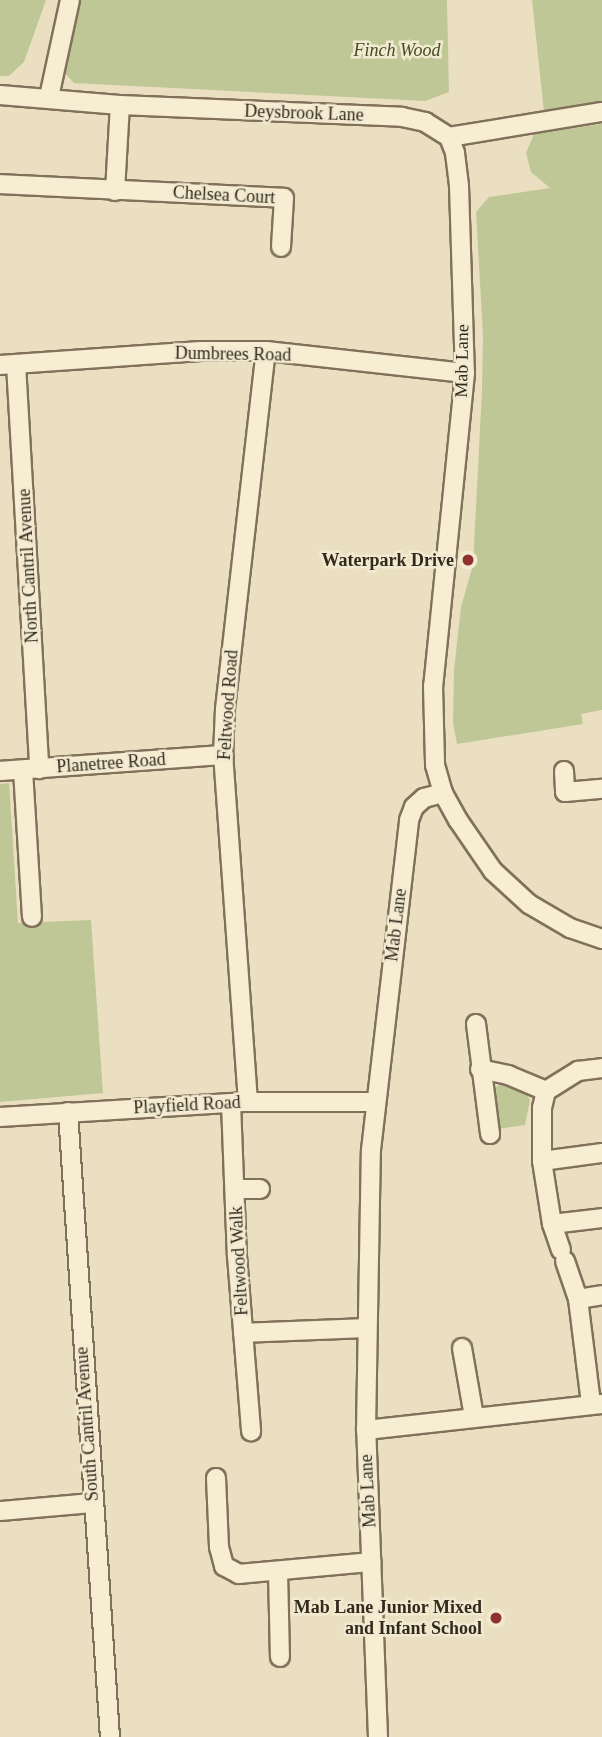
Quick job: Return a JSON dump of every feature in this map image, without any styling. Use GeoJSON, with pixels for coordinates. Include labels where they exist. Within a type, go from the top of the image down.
{"type":"FeatureCollection","features":[{"type":"Feature","properties":{"kind":"street"},"geometry":{"type":"LineString","coordinates":[[48,97],[70,0]]}},
{"type":"Feature","properties":{"kind":"street","name":"Deysbrook Lane"},"geometry":{"type":"LineString","coordinates":[[0,95],[120,105],[402,117],[425,122],[449,137]]}},
{"type":"Feature","properties":{"kind":"street"},"geometry":{"type":"LineString","coordinates":[[115,191],[120,105]]}},
{"type":"Feature","properties":{"kind":"street"},"geometry":{"type":"LineString","coordinates":[[449,137],[602,112]]}},
{"type":"Feature","properties":{"kind":"street","name":"Mab Lane"},"geometry":{"type":"LineString","coordinates":[[378,1737],[366,1430],[365,1328],[375,1102],[409,820],[414,807],[424,798],[443,793],[433,746],[433,686],[465,373],[459,186],[455,153],[449,137]]}},
{"type":"Feature","properties":{"kind":"street","name":"Chelsea Court"},"geometry":{"type":"LineString","coordinates":[[0,184],[284,198],[281,247]]}},
{"type":"Feature","properties":{"kind":"street","name":"Dumbrees Road"},"geometry":{"type":"LineString","coordinates":[[8,365],[201,351],[266,351],[465,373]]}},
{"type":"Feature","properties":{"kind":"street","name":"Feltwood Road"},"geometry":{"type":"LineString","coordinates":[[240,1103],[223,755],[225,709],[266,351]]}},
{"type":"Feature","properties":{"kind":"street","name":"North Cantril Avenue"},"geometry":{"type":"LineString","coordinates":[[8,365],[31,769],[32,918]]}},
{"type":"Feature","properties":{"kind":"street","name":"Planetree Road"},"geometry":{"type":"LineString","coordinates":[[0,771],[223,755]]}},
{"type":"Feature","properties":{"kind":"street"},"geometry":{"type":"LineString","coordinates":[[564,771],[565,792],[602,789]]}},
{"type":"Feature","properties":{"kind":"street"},"geometry":{"type":"LineString","coordinates":[[443,793],[479,855],[510,889],[550,917],[602,939]]}},
{"type":"Feature","properties":{"kind":"street"},"geometry":{"type":"LineString","coordinates":[[476,1024],[490,1134]]}},
{"type":"Feature","properties":{"kind":"street"},"geometry":{"type":"LineString","coordinates":[[366,1430],[597,1404],[578,1299],[552,1224],[542,1161],[542,1108],[545,1091],[578,1071],[602,1068]]}},
{"type":"Feature","properties":{"kind":"street"},"geometry":{"type":"LineString","coordinates":[[480,1069],[509,1075],[545,1091]]}},
{"type":"Feature","properties":{"kind":"street","name":"Playfield Road"},"geometry":{"type":"LineString","coordinates":[[0,1117],[240,1103],[375,1102]]}},
{"type":"Feature","properties":{"kind":"street","name":"Feltwood Walk"},"geometry":{"type":"LineString","coordinates":[[240,1103],[235,1194],[251,1431]]}},
{"type":"Feature","properties":{"kind":"street","name":"South Cantril Avenue"},"geometry":{"type":"LineString","coordinates":[[68,1112],[92,1503],[110,1737]]}},
{"type":"Feature","properties":{"kind":"street"},"geometry":{"type":"LineString","coordinates":[[542,1161],[602,1153]]}},
{"type":"Feature","properties":{"kind":"street","name":"Feltwood Walk"},"geometry":{"type":"LineString","coordinates":[[235,1194],[260,1189]]}},
{"type":"Feature","properties":{"kind":"street"},"geometry":{"type":"LineString","coordinates":[[552,1224],[602,1218]]}},
{"type":"Feature","properties":{"kind":"street"},"geometry":{"type":"LineString","coordinates":[[578,1299],[602,1295]]}},
{"type":"Feature","properties":{"kind":"street","name":"Feltwood Walk"},"geometry":{"type":"LineString","coordinates":[[243,1333],[365,1328]]}},
{"type":"Feature","properties":{"kind":"street"},"geometry":{"type":"LineString","coordinates":[[462,1349],[474,1418]]}},
{"type":"Feature","properties":{"kind":"street"},"geometry":{"type":"LineString","coordinates":[[216,1478],[219,1547],[224,1566],[239,1574],[371,1562]]}},
{"type":"Feature","properties":{"kind":"street"},"geometry":{"type":"LineString","coordinates":[[0,1511],[92,1503]]}},
{"type":"Feature","properties":{"kind":"street"},"geometry":{"type":"LineString","coordinates":[[278,1571],[280,1657]]}},
{"type":"Feature","properties":{"kind":"green space"},"geometry":{"type":"Polygon","coordinates":[[[0,0],[46,0],[24,62],[9,76],[0,76],[0,0]]]}},
{"type":"Feature","properties":{"kind":"green space","name":"Finch Wood"},"geometry":{"type":"Polygon","coordinates":[[[78,0],[447,0],[449,92],[425,101],[74,83],[63,71],[78,0]]]}},
{"type":"Feature","properties":{"kind":"green space"},"geometry":{"type":"Polygon","coordinates":[[[532,0],[602,0],[602,104],[544,112],[532,0]]]}},
{"type":"Feature","properties":{"kind":"green space"},"geometry":{"type":"Polygon","coordinates":[[[602,124],[602,710],[581,714],[583,724],[457,744],[453,723],[454,670],[461,607],[473,565],[482,390],[483,336],[476,212],[489,197],[550,188],[531,172],[526,153],[534,134],[602,124]]]}},
{"type":"Feature","properties":{"kind":"green space"},"geometry":{"type":"Polygon","coordinates":[[[9,783],[18,923],[91,920],[103,1093],[0,1102],[0,784],[9,783]]]}},
{"type":"Feature","properties":{"kind":"green space"},"geometry":{"type":"Polygon","coordinates":[[[506,1081],[525,1092],[530,1100],[525,1125],[498,1129],[493,1095],[496,1087],[506,1081]]]}},
{"type":"Feature","properties":{"kind":"place","name":"Waterpark Drive"},"geometry":{"type":"Point","coordinates":[468,560]}},
{"type":"Feature","properties":{"kind":"place","name":"Mab Lane Junior Mixed and Infant School"},"geometry":{"type":"Point","coordinates":[496,1618]}}]}
